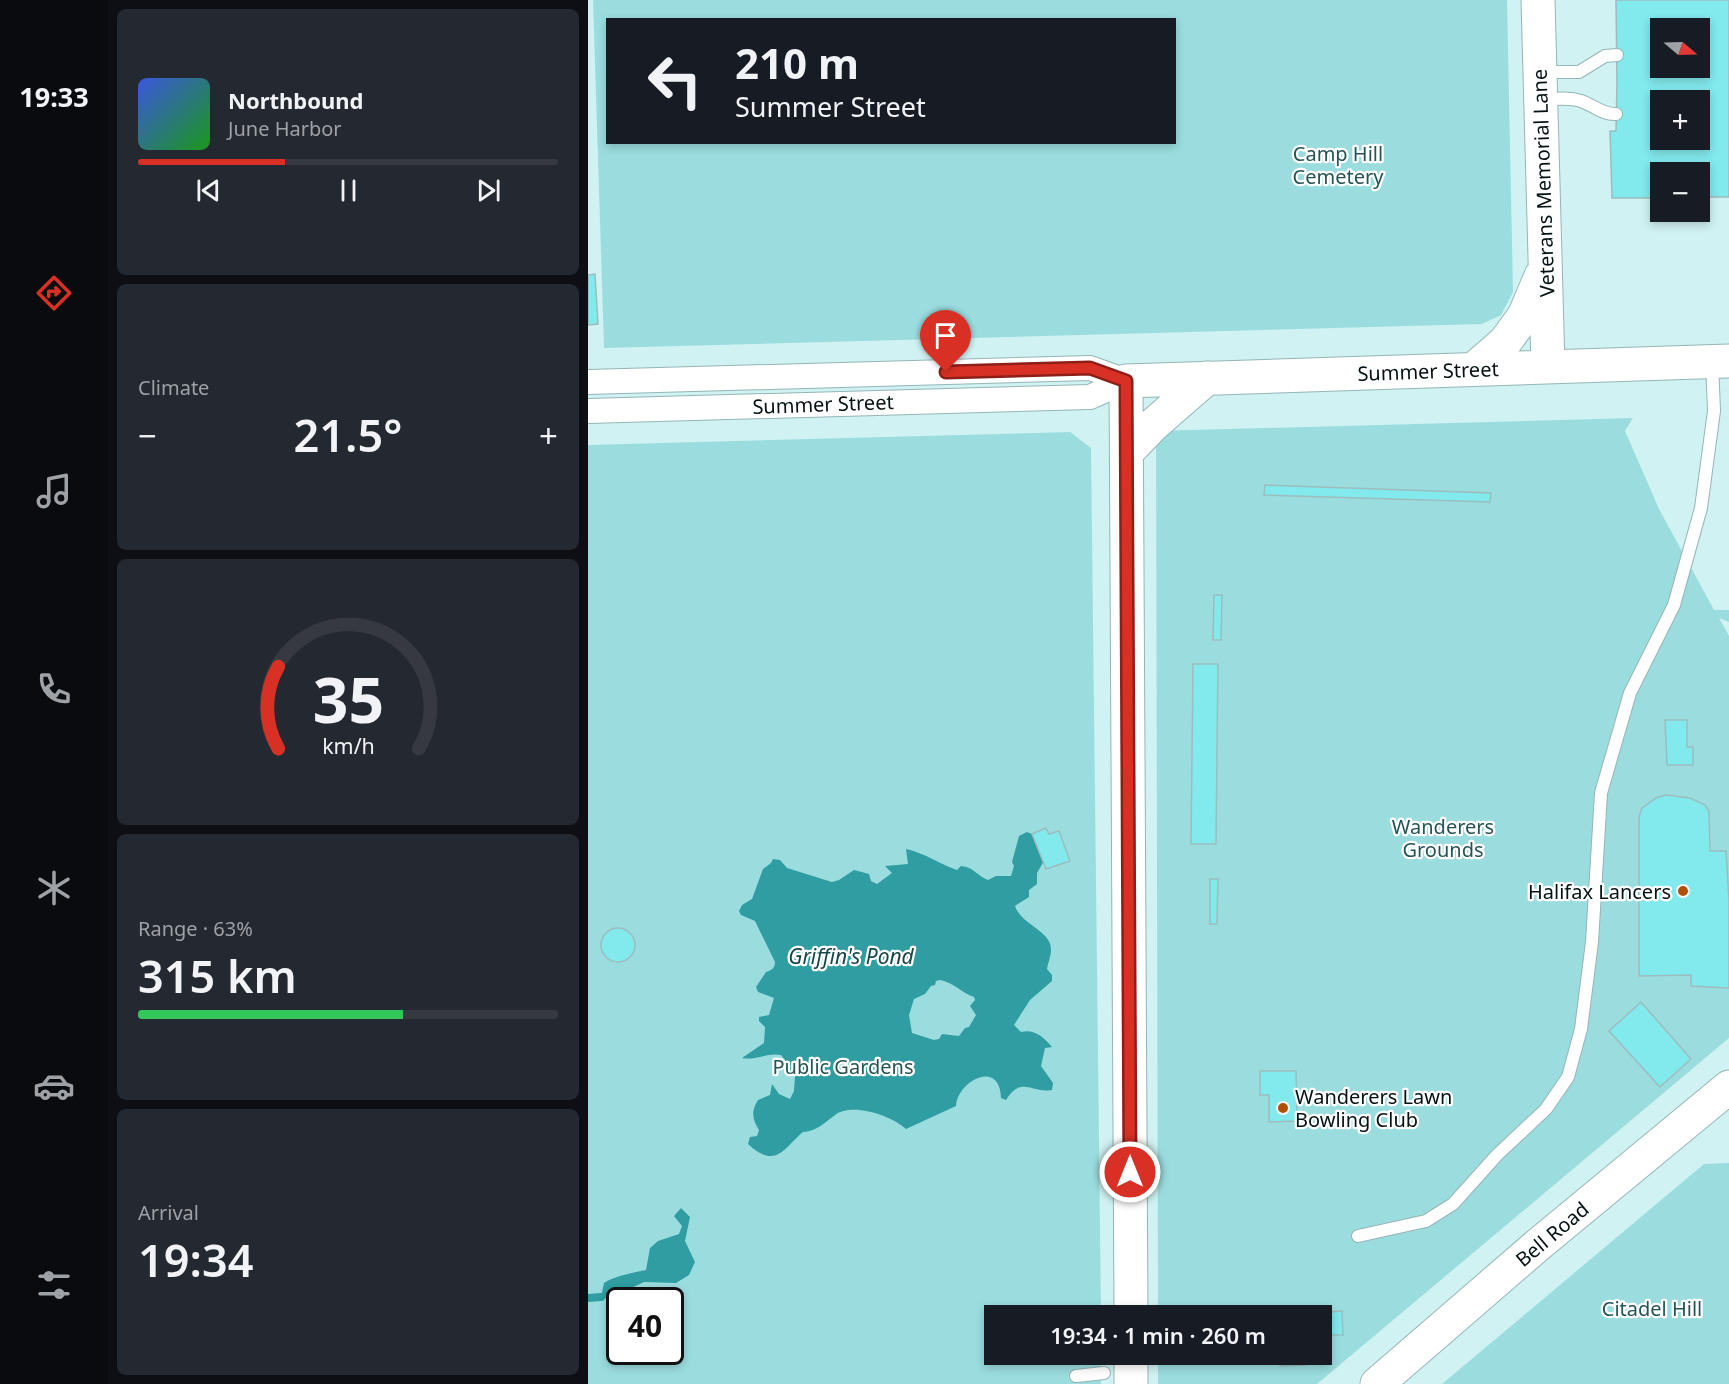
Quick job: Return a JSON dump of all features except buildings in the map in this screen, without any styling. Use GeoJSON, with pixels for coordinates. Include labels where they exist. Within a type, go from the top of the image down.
{"type":"FeatureCollection","features":[{"type":"Feature","properties":{"kind":"street","name":"Veterans Memorial Lane"},"geometry":{"type":"LineString","coordinates":[[1538,0],[1548,367]]}},
{"type":"Feature","properties":{"kind":"street"},"geometry":{"type":"LineString","coordinates":[[1474,369],[1505,342],[1524,316],[1545,266]]}},
{"type":"Feature","properties":{"kind":"street","name":"Summer Street"},"geometry":{"type":"LineString","coordinates":[[588,411],[1090,397],[1126,381],[1721,361]]}},
{"type":"Feature","properties":{"kind":"street","name":"Summer Street"},"geometry":{"type":"LineString","coordinates":[[588,382],[1090,368],[1126,381]]}},
{"type":"Feature","properties":{"kind":"street"},"geometry":{"type":"LineString","coordinates":[[1127,452],[1153,425],[1207,378]]}},
{"type":"Feature","properties":{"kind":"street"},"geometry":{"type":"LineString","coordinates":[[1126,381],[1131,1305]]}},
{"type":"Feature","properties":{"kind":"street","name":"Bell Road"},"geometry":{"type":"LineString","coordinates":[[1377,1384],[1539,1244],[1729,1088]]}},
{"type":"Feature","properties":{"kind":"lane"},"geometry":{"type":"LineString","coordinates":[[1541,86],[1579,72],[1605,56],[1617,55]]}},
{"type":"Feature","properties":{"kind":"lane"},"geometry":{"type":"LineString","coordinates":[[1541,86],[1562,99],[1580,100],[1610,114],[1616,114]]}},
{"type":"Feature","properties":{"kind":"lane"},"geometry":{"type":"LineString","coordinates":[[1358,1236],[1426,1221],[1453,1204],[1497,1155],[1546,1109],[1568,1077],[1581,1029],[1592,942],[1601,793],[1630,693],[1674,605],[1701,508],[1721,361]]}},
{"type":"Feature","properties":{"kind":"lane"},"geometry":{"type":"LineString","coordinates":[[1076,1376],[1118,1378]]}},
{"type":"Feature","properties":{"kind":"green space","name":"Camp Hill Cemetery"},"geometry":{"type":"Polygon","coordinates":[[[593,0],[1507,0],[1513,292],[1501,315],[1482,324],[604,348],[593,0]]]}},
{"type":"Feature","properties":{"kind":"green space","name":"Wanderers Grounds"},"geometry":{"type":"Polygon","coordinates":[[[1633,418],[1625,431],[1659,509],[1714,610],[1729,610],[1729,622],[1719,618],[1729,636],[1729,1038],[1317,1384],[1158,1384],[1158,1365],[1332,1365],[1332,1305],[1158,1305],[1156,431],[1633,418]]]}},
{"type":"Feature","properties":{"kind":"green space","name":"Public Gardens"},"geometry":{"type":"Polygon","coordinates":[[[1070,432],[1091,448],[1101,1305],[984,1305],[984,1365],[1101,1365],[1101,1384],[588,1384],[588,445],[1070,432]]]}},
{"type":"Feature","properties":{"kind":"green space","name":"Citadel Hill"},"geometry":{"type":"Polygon","coordinates":[[[1729,1163],[1729,1384],[1442,1384],[1704,1164],[1729,1163]]]}},
{"type":"Feature","properties":{"kind":"water","name":"Griffin's Pond"},"geometry":{"type":"Polygon","coordinates":[[[1027,832],[1034,835],[1045,859],[1037,873],[1037,884],[1029,890],[1029,897],[1015,906],[1018,913],[1042,933],[1050,943],[1051,952],[1047,969],[1052,975],[1052,981],[1030,1000],[1014,1025],[1021,1032],[1026,1031],[1038,1035],[1052,1047],[1045,1048],[1041,1066],[1053,1083],[1052,1090],[1017,1088],[1006,1100],[1001,1098],[999,1086],[994,1079],[979,1078],[964,1088],[958,1097],[956,1106],[906,1129],[882,1115],[851,1110],[842,1111],[816,1128],[803,1132],[785,1150],[773,1156],[758,1152],[748,1144],[750,1137],[757,1136],[759,1130],[753,1115],[758,1100],[770,1095],[772,1084],[779,1094],[790,1099],[794,1091],[795,1076],[785,1068],[785,1060],[781,1055],[742,1058],[764,1043],[765,1027],[759,1021],[759,1017],[769,1015],[774,998],[758,992],[756,987],[766,972],[774,967],[775,962],[755,921],[741,915],[739,911],[742,905],[752,899],[763,869],[773,859],[780,860],[787,868],[832,882],[854,870],[869,874],[871,881],[877,884],[892,873],[885,866],[908,864],[906,849],[957,870],[961,866],[969,868],[988,880],[996,876],[1011,876],[1019,836],[1027,832]],[[936,981],[935,985],[931,986],[925,994],[914,999],[909,1015],[912,1033],[934,1040],[939,1039],[942,1034],[959,1036],[965,1028],[969,1027],[976,1015],[970,1006],[975,1000],[974,997],[945,981],[936,981]]]}},
{"type":"Feature","properties":{"kind":"water"},"geometry":{"type":"Polygon","coordinates":[[[681,1208],[690,1217],[685,1241],[695,1262],[689,1275],[676,1283],[644,1282],[633,1287],[606,1287],[606,1298],[601,1297],[604,1283],[646,1270],[650,1248],[658,1241],[679,1234],[682,1226],[674,1216],[681,1208]]]}},
{"type":"Feature","properties":{"kind":"waterway"},"geometry":{"type":"LineString","coordinates":[[588,1298],[601,1297]]}},
{"type":"Feature","properties":{"kind":"place","name":"Halifax Lancers"},"geometry":{"type":"Point","coordinates":[1683,891]}},
{"type":"Feature","properties":{"kind":"place","name":"Wanderers Lawn Bowling Club"},"geometry":{"type":"Point","coordinates":[1283,1108]}},
{"type":"Feature","properties":{"kind":"route"},"geometry":{"type":"LineString","coordinates":[[946,372],[1090,368],[1126,381],[1130,1172]]}}]}
